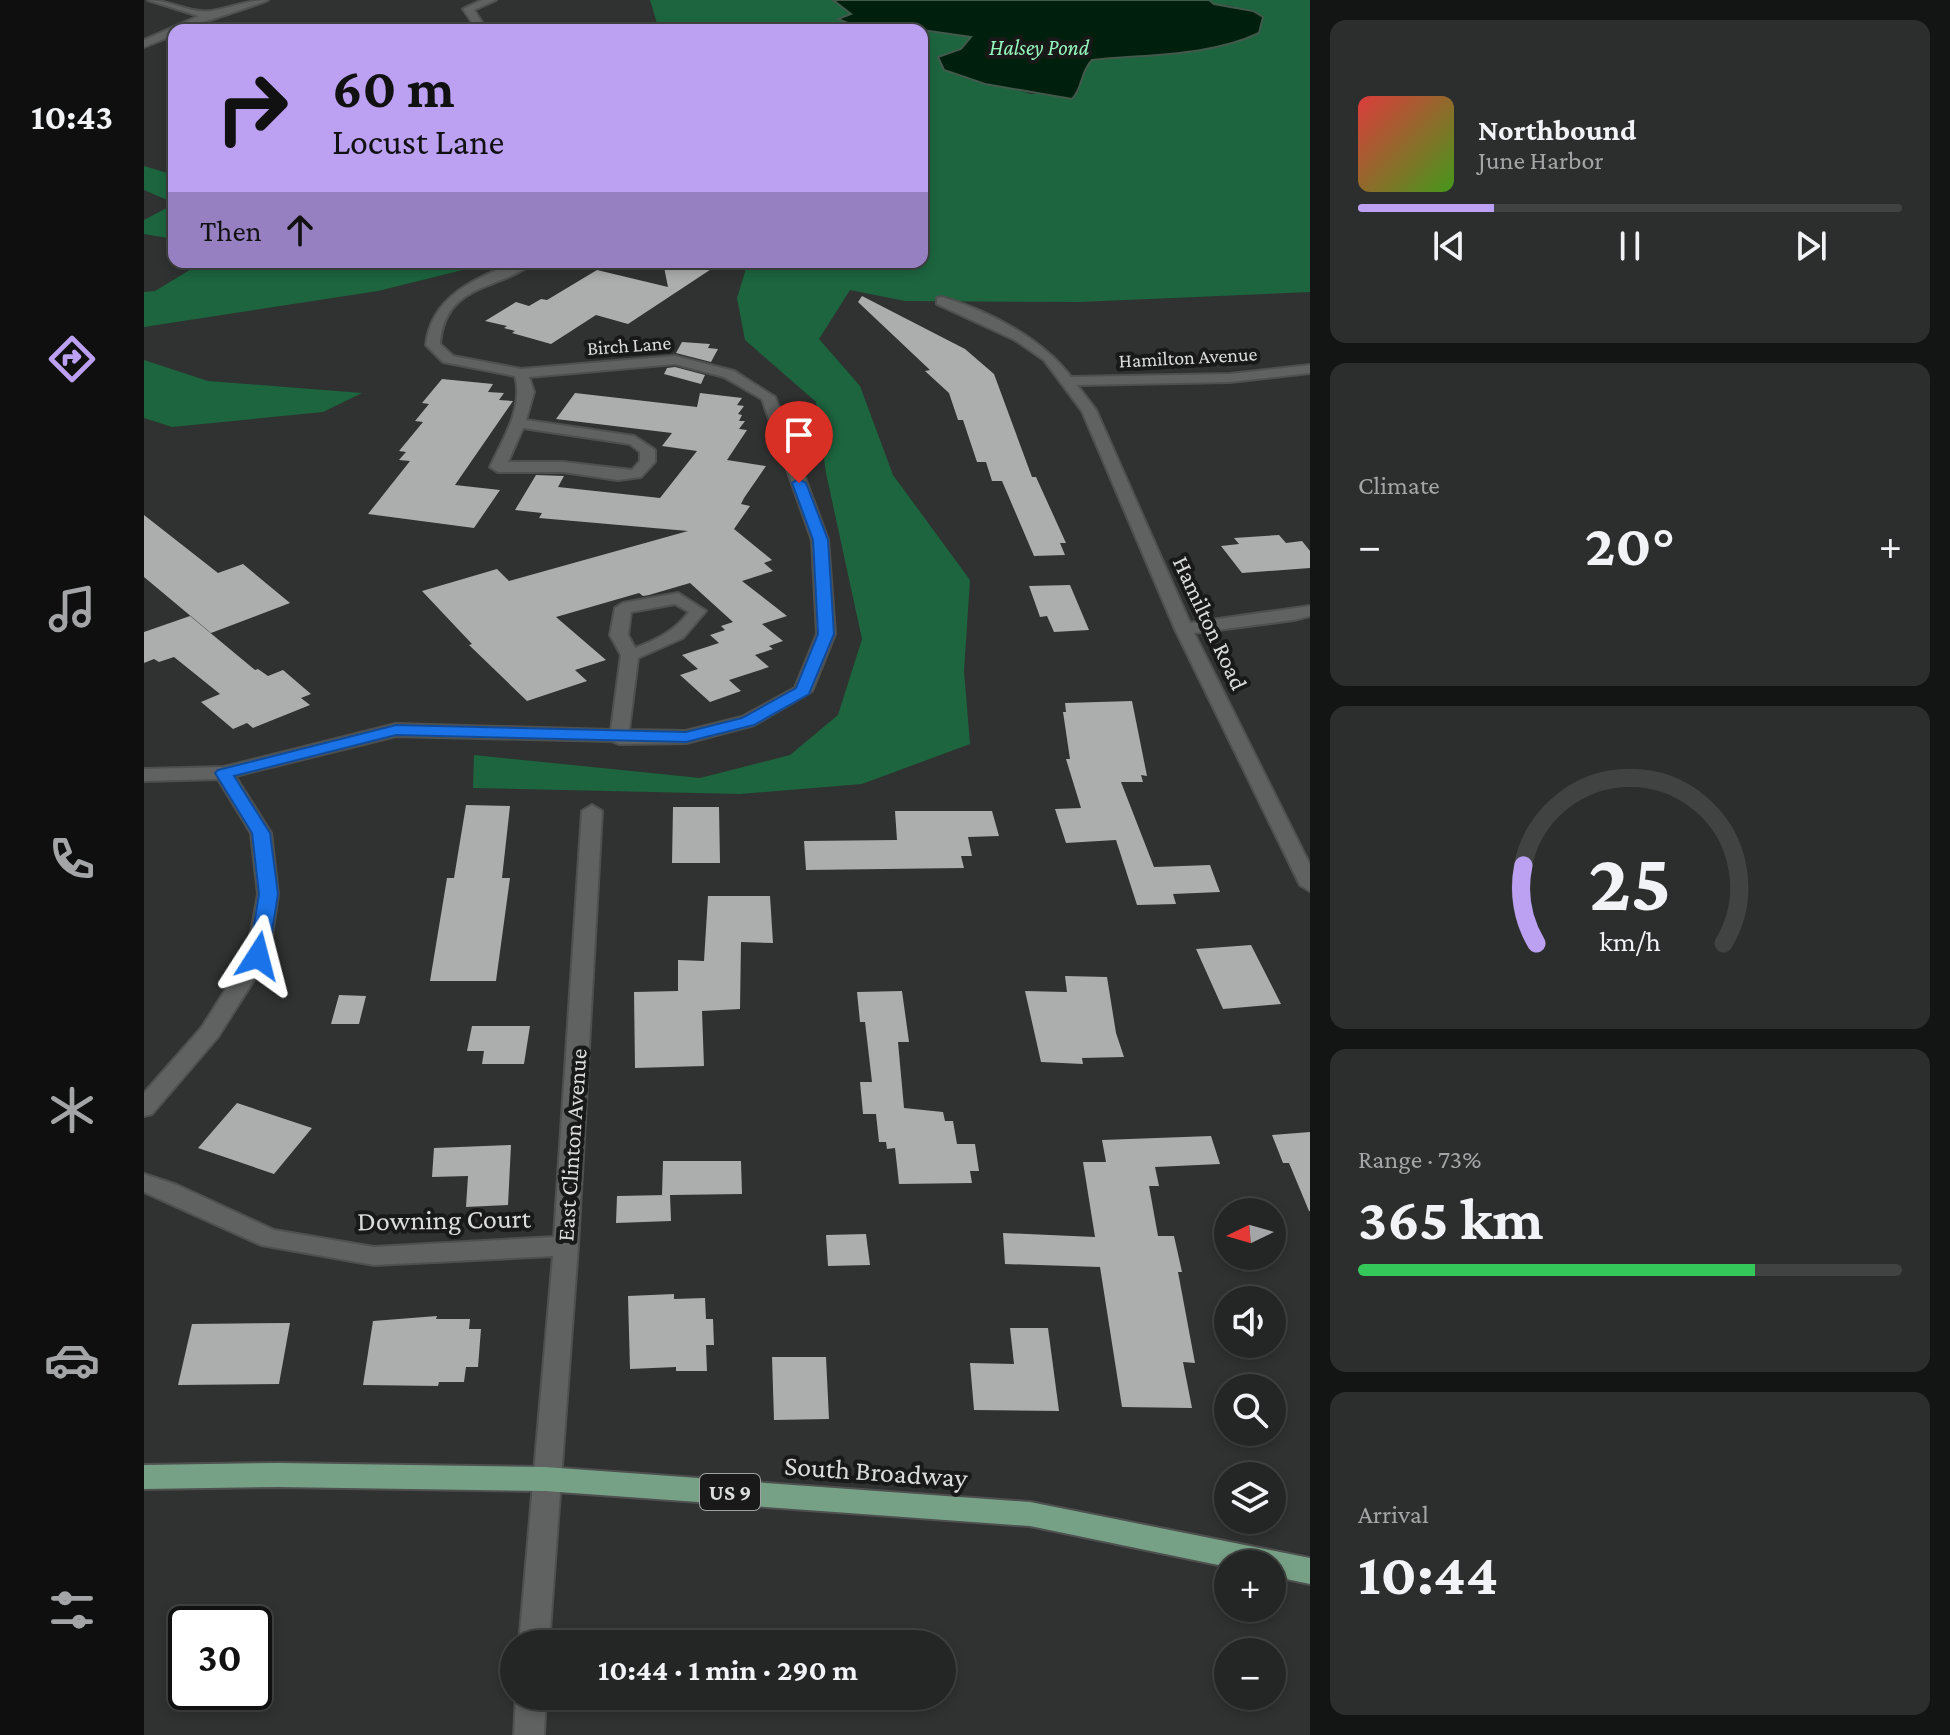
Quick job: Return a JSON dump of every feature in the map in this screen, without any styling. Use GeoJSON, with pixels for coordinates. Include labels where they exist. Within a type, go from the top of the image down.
{"type":"FeatureCollection","features":[{"type":"Feature","properties":{"kind":"main road","name":"South Broadway"},"geometry":{"type":"LineString","coordinates":[[144,1477],[279,1475],[545,1479],[1030,1514],[1310,1571]]}},
{"type":"Feature","properties":{"kind":"street"},"geometry":{"type":"LineString","coordinates":[[153,0],[208,15]]}},
{"type":"Feature","properties":{"kind":"street"},"geometry":{"type":"LineString","coordinates":[[188,24],[208,15],[263,0]]}},
{"type":"Feature","properties":{"kind":"street"},"geometry":{"type":"LineString","coordinates":[[478,24],[468,9],[491,0]]}},
{"type":"Feature","properties":{"kind":"street"},"geometry":{"type":"LineString","coordinates":[[144,44],[168,33]]}},
{"type":"Feature","properties":{"kind":"street","name":"Birch Lane"},"geometry":{"type":"LineString","coordinates":[[144,775],[224,773],[396,730],[619,738],[686,737],[748,721],[803,691],[826,634],[820,540],[768,397],[729,374],[675,360],[521,373],[448,359],[433,345],[432,328],[449,303],[485,280],[514,268]]}},
{"type":"Feature","properties":{"kind":"street","name":"Hamilton Road"},"geometry":{"type":"LineString","coordinates":[[942,301],[1020,337],[1049,357],[1089,410],[1184,629],[1310,885]]}},
{"type":"Feature","properties":{"kind":"street","name":"Hamilton Avenue"},"geometry":{"type":"LineString","coordinates":[[1068,381],[1230,378],[1310,369]]}},
{"type":"Feature","properties":{"kind":"street"},"geometry":{"type":"LineString","coordinates":[[518,423],[634,440],[648,450],[647,462],[636,474],[618,475],[563,467],[498,467],[518,423],[527,392],[521,373]]}},
{"type":"Feature","properties":{"kind":"street"},"geometry":{"type":"LineString","coordinates":[[1184,629],[1310,611]]}},
{"type":"Feature","properties":{"kind":"street"},"geometry":{"type":"LineString","coordinates":[[619,738],[630,655]]}},
{"type":"Feature","properties":{"kind":"street"},"geometry":{"type":"LineString","coordinates":[[144,1108],[210,1032],[258,956],[268,894],[261,833],[224,773]]}},
{"type":"Feature","properties":{"kind":"street","name":"East Clinton Avenue"},"geometry":{"type":"LineString","coordinates":[[535,1630],[566,1246],[592,811]]}},
{"type":"Feature","properties":{"kind":"street","name":"Downing Court"},"geometry":{"type":"LineString","coordinates":[[144,1183],[169,1191],[270,1238],[374,1256],[566,1246]]}},
{"type":"Feature","properties":{"kind":"street"},"geometry":{"type":"LineString","coordinates":[[529,1735],[530,1710]]}},
{"type":"Feature","properties":{"kind":"green space"},"geometry":{"type":"Polygon","coordinates":[[[650,0],[833,0],[851,14],[839,19],[850,24],[657,24],[650,0]]]}},
{"type":"Feature","properties":{"kind":"green space"},"geometry":{"type":"Polygon","coordinates":[[[1209,0],[1310,0],[1310,292],[1079,302],[905,301],[850,290],[819,339],[860,386],[893,475],[970,580],[964,671],[970,744],[862,784],[740,794],[473,788],[474,755],[700,778],[790,755],[838,715],[862,639],[826,473],[816,402],[745,340],[737,298],[746,268],[928,268],[928,32],[972,37],[961,49],[939,57],[944,70],[1031,94],[1078,93],[1083,74],[1092,60],[1206,49],[1244,40],[1233,6],[1214,4],[1209,0]]]}},
{"type":"Feature","properties":{"kind":"green space"},"geometry":{"type":"Polygon","coordinates":[[[144,166],[168,173],[168,200],[144,190],[144,166]]]}},
{"type":"Feature","properties":{"kind":"green space"},"geometry":{"type":"Polygon","coordinates":[[[168,207],[168,238],[144,234],[144,220],[168,207]]]}},
{"type":"Feature","properties":{"kind":"green space"},"geometry":{"type":"Polygon","coordinates":[[[193,268],[471,268],[378,291],[144,327],[144,292],[155,291],[193,268]]]}},
{"type":"Feature","properties":{"kind":"green space"},"geometry":{"type":"Polygon","coordinates":[[[144,360],[208,381],[362,393],[323,412],[172,427],[144,418],[144,360]]]}},
{"type":"Feature","properties":{"kind":"water","name":"Halsey Pond"},"geometry":{"type":"Polygon","coordinates":[[[833,0],[1209,0],[1214,4],[1253,11],[1263,17],[1259,33],[1239,41],[1198,51],[1092,60],[1072,99],[985,84],[944,70],[938,57],[961,49],[971,37],[928,31],[928,24],[850,24],[838,19],[851,14],[833,0]]]}},
{"type":"Feature","properties":{"kind":"building"},"geometry":{"type":"Polygon","coordinates":[[[664,268],[713,268],[628,324],[596,315],[551,344],[512,333],[515,331],[504,328],[507,326],[485,321],[516,302],[529,306],[541,299],[547,300],[597,270],[668,287],[664,268]]]}},
{"type":"Feature","properties":{"kind":"building"},"geometry":{"type":"Polygon","coordinates":[[[862,296],[965,349],[994,374],[1032,477],[1036,477],[1066,543],[1060,543],[1065,555],[1034,556],[1002,481],[992,481],[986,462],[977,462],[963,420],[958,420],[949,393],[925,371],[930,370],[858,302],[862,296]]]}},
{"type":"Feature","properties":{"kind":"building"},"geometry":{"type":"Polygon","coordinates":[[[682,342],[710,344],[708,348],[718,349],[711,362],[676,353],[682,342]]]}},
{"type":"Feature","properties":{"kind":"building"},"geometry":{"type":"Polygon","coordinates":[[[675,367],[705,375],[701,384],[664,374],[667,368],[675,367]]]}},
{"type":"Feature","properties":{"kind":"building"},"geometry":{"type":"Polygon","coordinates":[[[442,379],[493,384],[488,392],[504,393],[499,400],[513,401],[455,485],[500,490],[474,528],[368,514],[410,461],[399,460],[406,452],[399,451],[423,422],[415,421],[429,404],[422,403],[442,379]]]}},
{"type":"Feature","properties":{"kind":"building"},"geometry":{"type":"Polygon","coordinates":[[[575,393],[697,407],[700,393],[742,398],[737,405],[744,406],[738,414],[742,415],[739,421],[745,421],[739,429],[747,430],[727,460],[766,466],[744,498],[741,504],[750,506],[734,529],[772,560],[764,563],[773,571],[742,581],[787,616],[762,624],[783,641],[769,646],[773,649],[755,655],[769,667],[729,680],[741,691],[710,702],[680,675],[698,669],[682,655],[719,643],[710,635],[725,630],[721,626],[733,622],[690,583],[649,595],[639,593],[556,617],[606,660],[575,670],[587,681],[527,701],[469,645],[472,644],[422,591],[497,569],[509,581],[688,531],[539,518],[542,513],[515,510],[536,475],[564,476],[558,487],[660,498],[697,451],[662,446],[672,433],[556,419],[575,393]]]}},
{"type":"Feature","properties":{"kind":"building"},"geometry":{"type":"Polygon","coordinates":[[[144,515],[218,573],[243,564],[290,603],[211,633],[144,577],[144,515]]]}},
{"type":"Feature","properties":{"kind":"building"},"geometry":{"type":"Polygon","coordinates":[[[1279,535],[1286,543],[1302,541],[1310,551],[1310,568],[1242,573],[1221,546],[1239,544],[1234,538],[1279,535]]]}},
{"type":"Feature","properties":{"kind":"building"},"geometry":{"type":"Polygon","coordinates":[[[1070,585],[1089,630],[1054,632],[1047,616],[1040,617],[1029,586],[1070,585]]]}},
{"type":"Feature","properties":{"kind":"building"},"geometry":{"type":"Polygon","coordinates":[[[190,616],[255,670],[268,676],[283,670],[311,694],[301,698],[310,705],[253,728],[247,723],[233,729],[201,702],[220,694],[174,657],[144,663],[144,632],[190,616]]]}},
{"type":"Feature","properties":{"kind":"building"},"geometry":{"type":"Polygon","coordinates":[[[1132,701],[1147,776],[1141,775],[1143,782],[1121,782],[1154,867],[1210,865],[1220,892],[1173,894],[1176,904],[1137,905],[1116,840],[1066,843],[1055,809],[1081,808],[1066,759],[1070,759],[1063,712],[1066,712],[1065,703],[1132,701]]]}},
{"type":"Feature","properties":{"kind":"building"},"geometry":{"type":"Polygon","coordinates":[[[466,805],[510,806],[502,878],[510,878],[496,981],[430,981],[447,878],[454,878],[466,805]]]}},
{"type":"Feature","properties":{"kind":"building"},"geometry":{"type":"Polygon","coordinates":[[[673,807],[719,807],[720,863],[672,863],[673,807]]]}},
{"type":"Feature","properties":{"kind":"building"},"geometry":{"type":"Polygon","coordinates":[[[895,811],[992,811],[999,836],[968,837],[972,856],[961,856],[964,868],[806,870],[804,841],[897,840],[895,811]]]}},
{"type":"Feature","properties":{"kind":"building"},"geometry":{"type":"Polygon","coordinates":[[[708,896],[770,896],[773,943],[741,942],[740,1009],[702,1011],[704,1066],[635,1068],[634,992],[678,991],[678,960],[704,961],[708,896]]]}},
{"type":"Feature","properties":{"kind":"building"},"geometry":{"type":"Polygon","coordinates":[[[1251,945],[1281,1004],[1223,1009],[1196,949],[1251,945]]]}},
{"type":"Feature","properties":{"kind":"building"},"geometry":{"type":"Polygon","coordinates":[[[1065,976],[1107,977],[1116,1033],[1124,1057],[1082,1058],[1083,1064],[1041,1062],[1025,991],[1067,992],[1065,976]]]}},
{"type":"Feature","properties":{"kind":"building"},"geometry":{"type":"Polygon","coordinates":[[[902,991],[909,1042],[898,1042],[904,1108],[943,1112],[945,1121],[953,1121],[957,1144],[975,1144],[979,1171],[970,1171],[972,1183],[899,1184],[895,1148],[887,1149],[886,1142],[879,1142],[876,1114],[863,1114],[860,1082],[872,1082],[865,1022],[860,1022],[857,992],[902,991]]]}},
{"type":"Feature","properties":{"kind":"building"},"geometry":{"type":"Polygon","coordinates":[[[339,995],[366,996],[359,1024],[331,1024],[339,995]]]}},
{"type":"Feature","properties":{"kind":"building"},"geometry":{"type":"Polygon","coordinates":[[[472,1026],[530,1026],[524,1064],[482,1064],[484,1051],[467,1051],[472,1026]]]}},
{"type":"Feature","properties":{"kind":"building"},"geometry":{"type":"Polygon","coordinates":[[[237,1103],[312,1128],[274,1174],[198,1148],[237,1103]]]}},
{"type":"Feature","properties":{"kind":"building"},"geometry":{"type":"Polygon","coordinates":[[[1310,1132],[1309,1211],[1289,1163],[1283,1163],[1272,1135],[1310,1132]]]}},
{"type":"Feature","properties":{"kind":"building"},"geometry":{"type":"Polygon","coordinates":[[[1211,1136],[1220,1164],[1155,1167],[1159,1186],[1149,1186],[1158,1236],[1174,1236],[1182,1272],[1178,1272],[1195,1363],[1183,1362],[1192,1408],[1122,1407],[1100,1267],[1005,1264],[1003,1233],[1095,1237],[1083,1162],[1106,1162],[1102,1140],[1211,1136]]]}},
{"type":"Feature","properties":{"kind":"building"},"geometry":{"type":"Polygon","coordinates":[[[511,1145],[508,1205],[466,1207],[468,1176],[432,1177],[434,1148],[511,1145]]]}},
{"type":"Feature","properties":{"kind":"building"},"geometry":{"type":"Polygon","coordinates":[[[663,1161],[741,1161],[742,1194],[670,1195],[671,1221],[616,1223],[617,1196],[666,1195],[662,1195],[663,1161]]]}},
{"type":"Feature","properties":{"kind":"building"},"geometry":{"type":"Polygon","coordinates":[[[866,1234],[870,1265],[828,1266],[826,1235],[866,1234]]]}},
{"type":"Feature","properties":{"kind":"building"},"geometry":{"type":"Polygon","coordinates":[[[674,1294],[674,1299],[705,1298],[706,1319],[713,1319],[714,1345],[706,1345],[707,1371],[676,1371],[676,1367],[630,1369],[628,1296],[674,1294]]]}},
{"type":"Feature","properties":{"kind":"building"},"geometry":{"type":"Polygon","coordinates":[[[437,1316],[436,1319],[470,1319],[469,1329],[481,1329],[478,1367],[466,1367],[464,1382],[439,1382],[438,1386],[363,1385],[373,1321],[437,1316]]]}},
{"type":"Feature","properties":{"kind":"building"},"geometry":{"type":"Polygon","coordinates":[[[290,1323],[279,1384],[178,1385],[192,1324],[290,1323]]]}},
{"type":"Feature","properties":{"kind":"building"},"geometry":{"type":"Polygon","coordinates":[[[1010,1328],[1048,1328],[1059,1411],[974,1410],[970,1363],[1014,1364],[1010,1328]]]}},
{"type":"Feature","properties":{"kind":"building"},"geometry":{"type":"Polygon","coordinates":[[[772,1357],[826,1357],[829,1419],[774,1420],[772,1357]]]}},
{"type":"Feature","properties":{"kind":"route"},"geometry":{"type":"LineString","coordinates":[[258,956],[268,894],[261,833],[224,773],[396,730],[619,738],[686,737],[748,721],[803,691],[826,634],[820,540],[799,483]]}}]}
